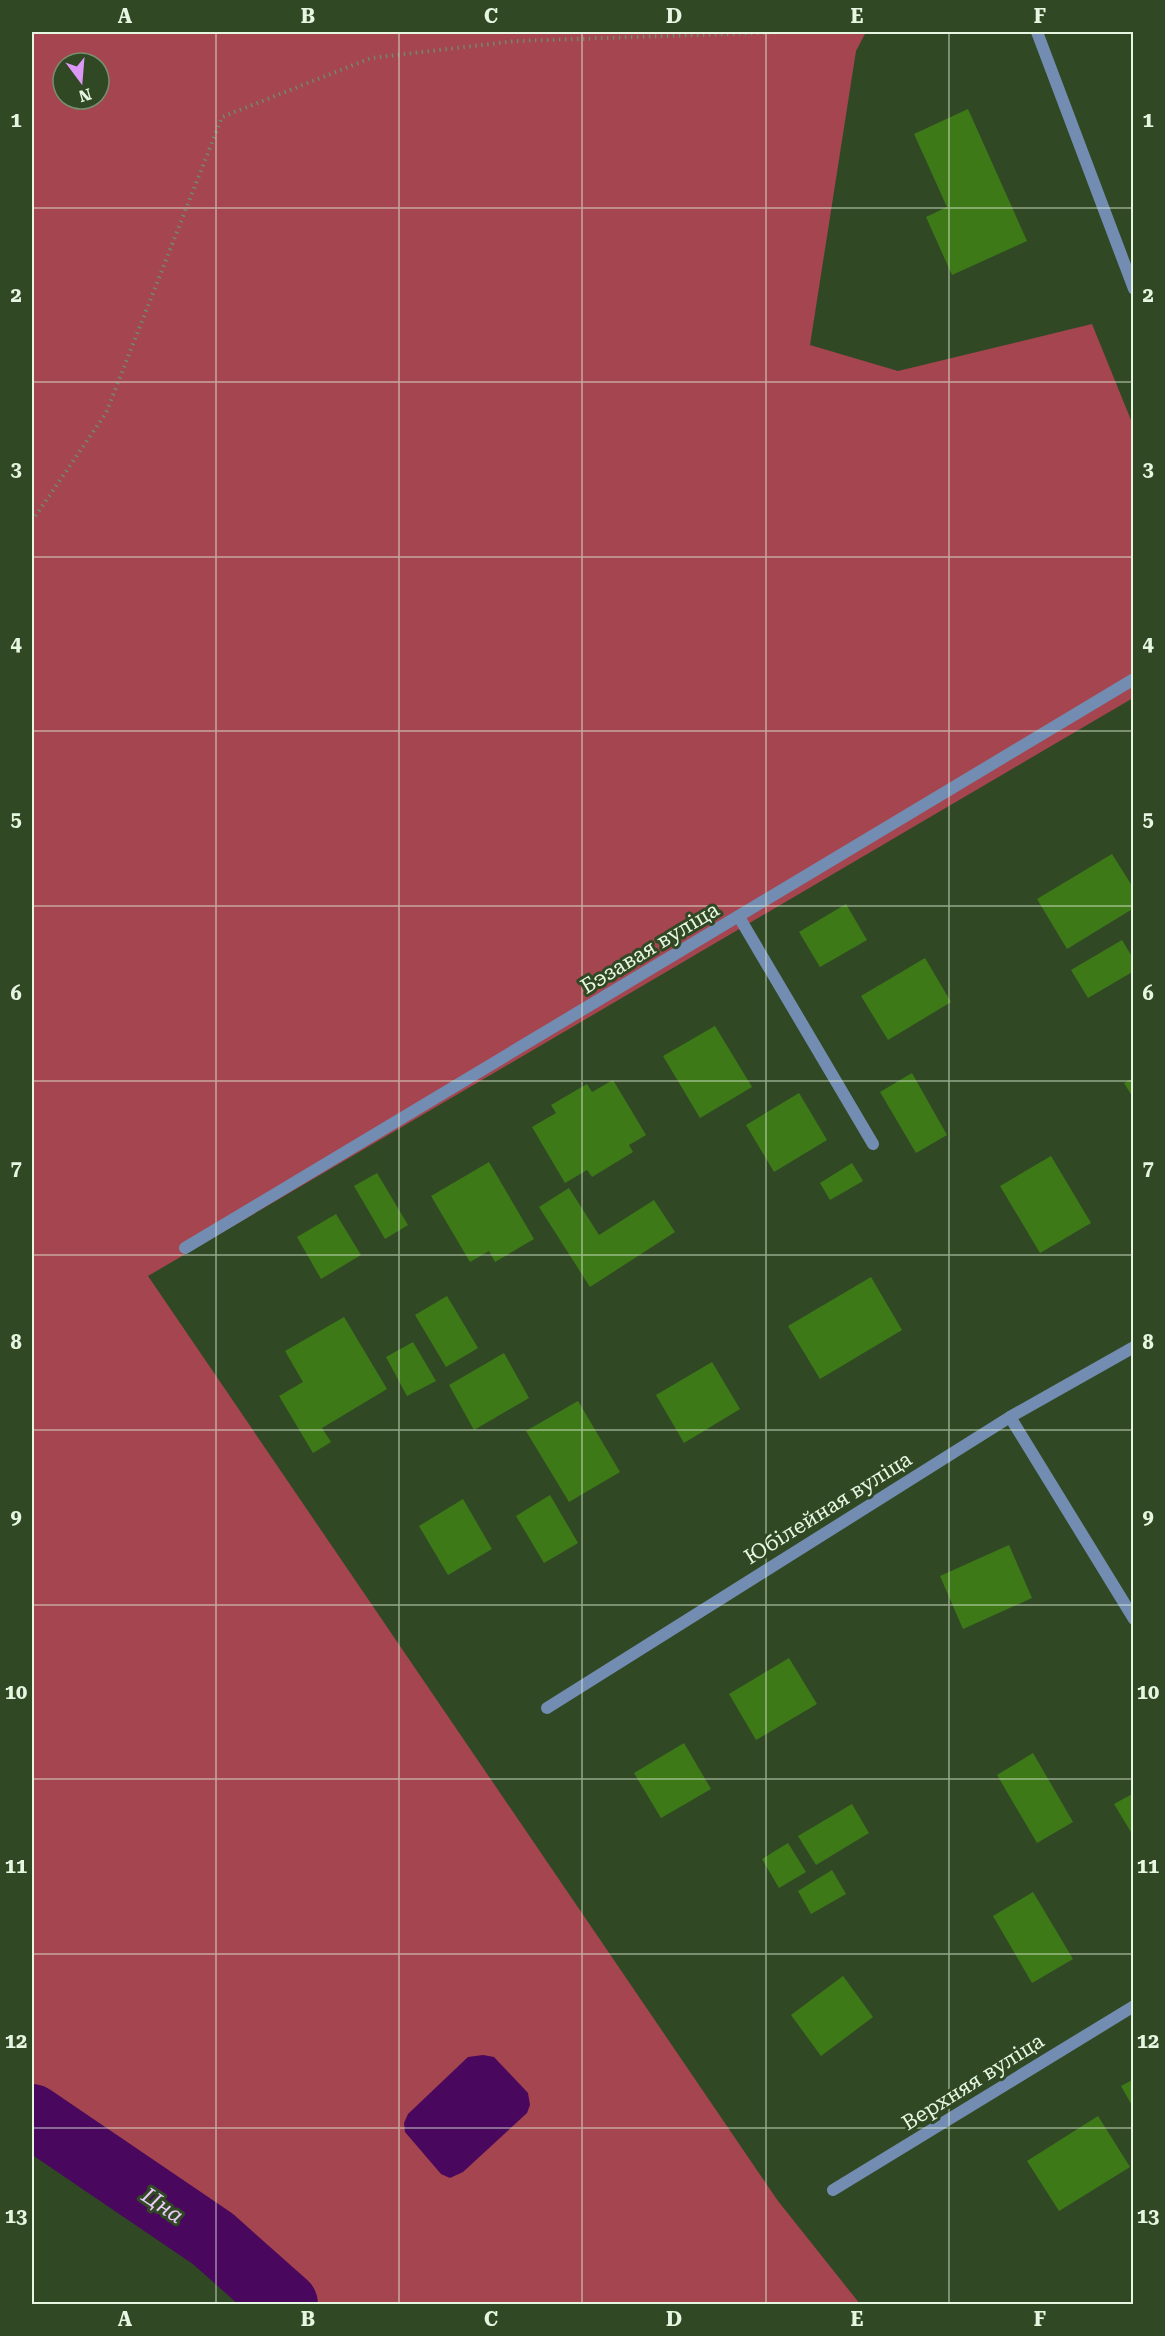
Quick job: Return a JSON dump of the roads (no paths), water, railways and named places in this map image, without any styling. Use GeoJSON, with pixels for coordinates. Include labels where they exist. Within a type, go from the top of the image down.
{"type":"FeatureCollection","features":[{"type":"Feature","properties":{"kind":"street"},"geometry":{"type":"LineString","coordinates":[[1037,32],[1134,290]]}},
{"type":"Feature","properties":{"kind":"street","name":"Бэзавая вуліца"},"geometry":{"type":"LineString","coordinates":[[185,1248],[1134,679]]}},
{"type":"Feature","properties":{"kind":"street"},"geometry":{"type":"LineString","coordinates":[[739,917],[873,1144]]}},
{"type":"Feature","properties":{"kind":"street","name":"Юбілейная вуліца"},"geometry":{"type":"LineString","coordinates":[[547,1708],[1010,1417],[1134,1347]]}},
{"type":"Feature","properties":{"kind":"street"},"geometry":{"type":"LineString","coordinates":[[1010,1417],[1134,1619]]}},
{"type":"Feature","properties":{"kind":"street","name":"Верхняя вуліца"},"geometry":{"type":"LineString","coordinates":[[832,2190],[1134,2006]]}},
{"type":"Feature","properties":{"kind":"waterway","name":"Цна"},"geometry":{"type":"LineString","coordinates":[[32,2116],[213,2239],[286,2304]]}}]}
